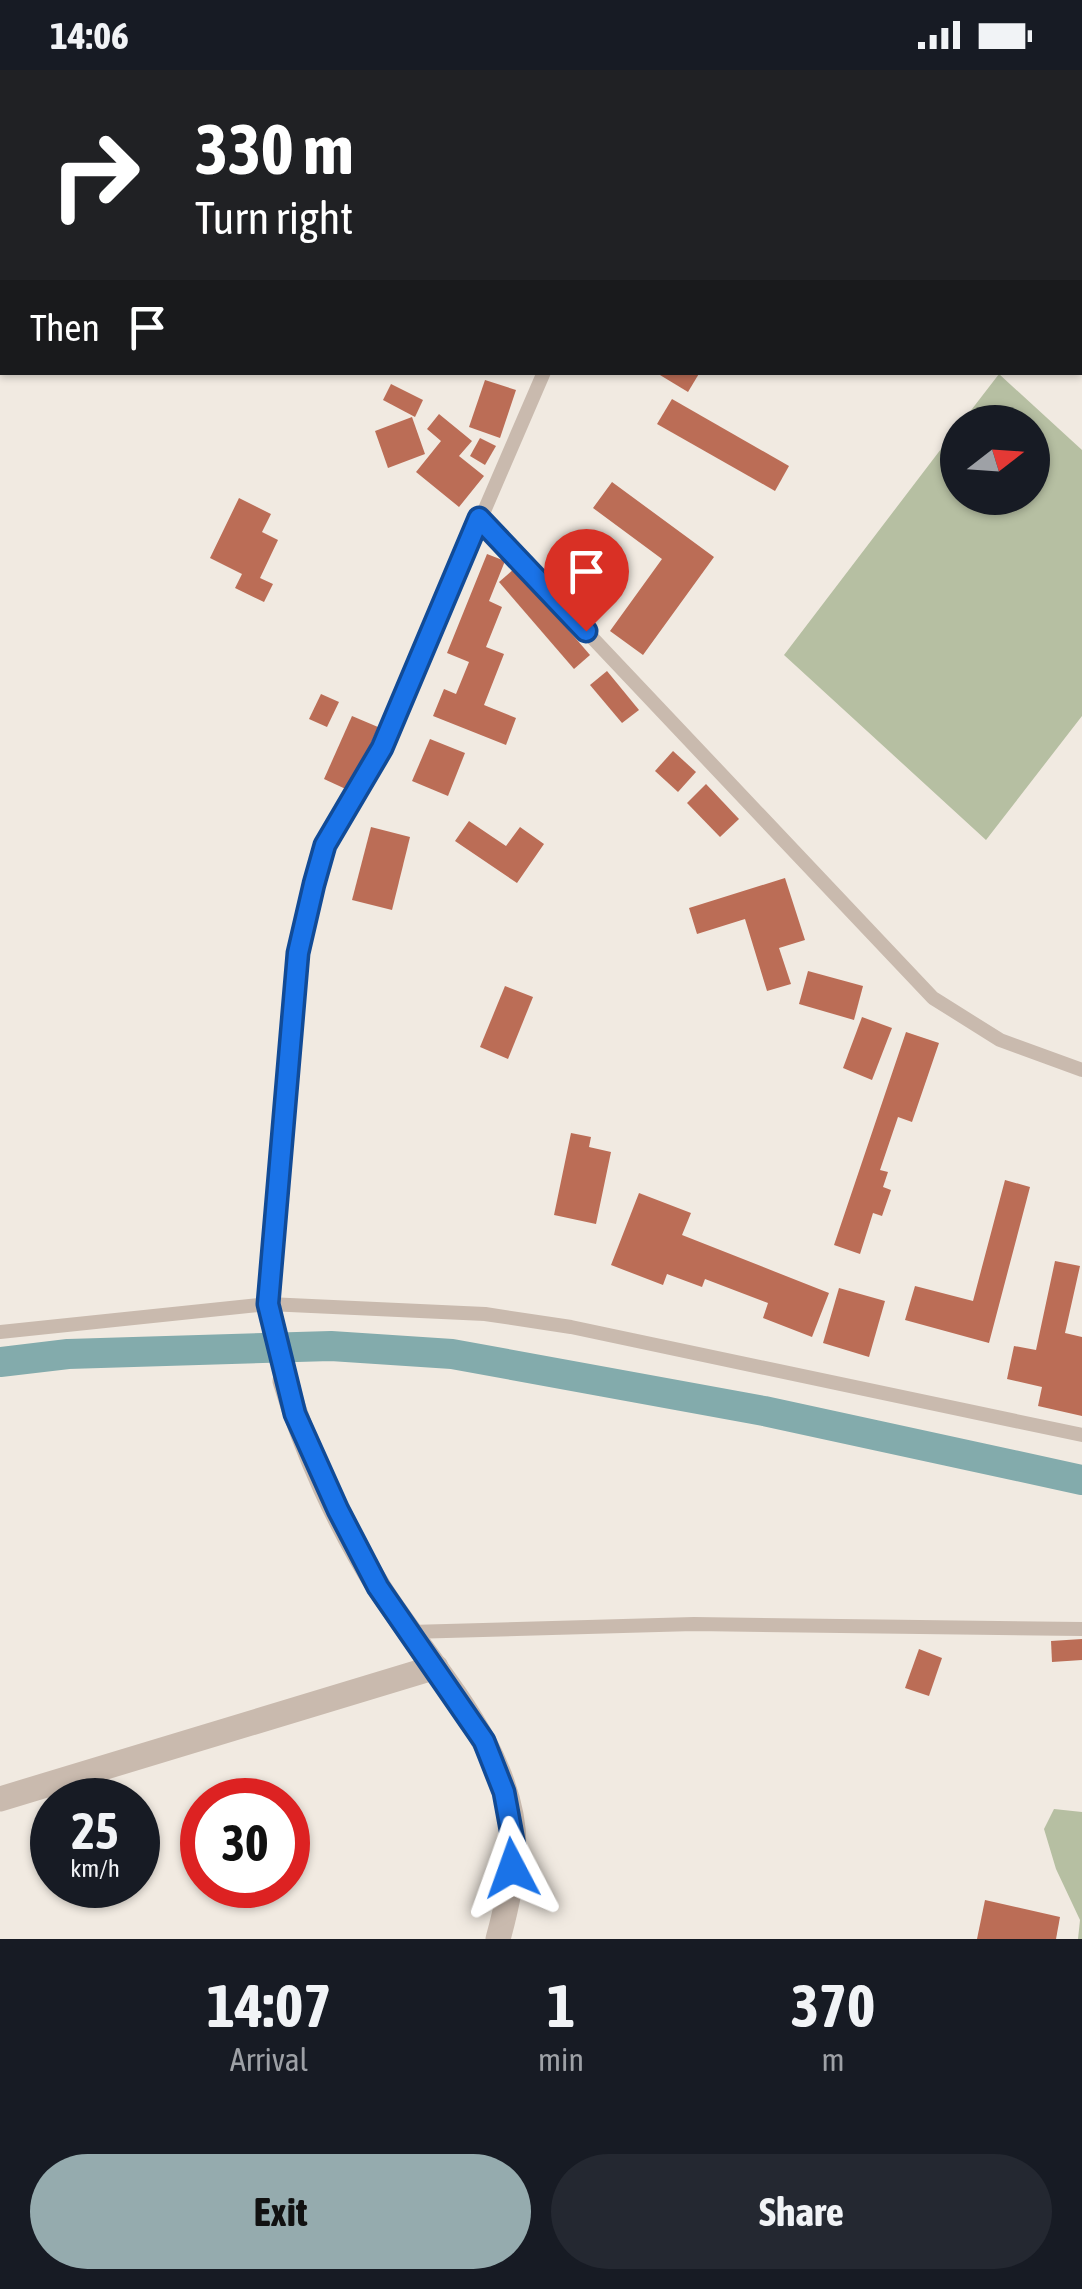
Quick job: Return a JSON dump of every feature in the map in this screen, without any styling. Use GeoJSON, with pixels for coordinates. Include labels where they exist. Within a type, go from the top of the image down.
{"type":"FeatureCollection","features":[{"type":"Feature","properties":{"kind":"street"},"geometry":{"type":"LineString","coordinates":[[285,1381],[295,1414],[338,1510],[378,1587],[484,1741],[504,1792],[514,1846],[510,1889],[498,1939]]}},
{"type":"Feature","properties":{"kind":"street"},"geometry":{"type":"LineString","coordinates":[[0,1799],[436,1667]]}},
{"type":"Feature","properties":{"kind":"lane"},"geometry":{"type":"LineString","coordinates":[[285,1381],[268,1304],[298,953],[314,884],[325,845],[382,748],[543,375]]}},
{"type":"Feature","properties":{"kind":"lane"},"geometry":{"type":"LineString","coordinates":[[479,518],[934,998],[1000,1040],[1082,1070]]}},
{"type":"Feature","properties":{"kind":"lane"},"geometry":{"type":"LineString","coordinates":[[0,1332],[268,1304],[485,1314],[570,1327],[1082,1436]]}},
{"type":"Feature","properties":{"kind":"lane"},"geometry":{"type":"LineString","coordinates":[[410,1632],[694,1624],[1082,1629]]}},
{"type":"Feature","properties":{"kind":"green space"},"geometry":{"type":"Polygon","coordinates":[[[1000,375],[1033,405],[975,405],[1000,375]]]}},
{"type":"Feature","properties":{"kind":"green space"},"geometry":{"type":"Polygon","coordinates":[[[1050,421],[1082,450],[1082,716],[986,840],[784,655],[940,450],[940,515],[1050,515],[1050,421]]]}},
{"type":"Feature","properties":{"kind":"green space"},"geometry":{"type":"Polygon","coordinates":[[[1054,1809],[1082,1812],[1082,1939],[1078,1939],[1080,1920],[1056,1869],[1044,1829],[1054,1809]]]}},
{"type":"Feature","properties":{"kind":"building"},"geometry":{"type":"Polygon","coordinates":[[[660,375],[698,375],[688,392],[660,375]]]}},
{"type":"Feature","properties":{"kind":"building"},"geometry":{"type":"Polygon","coordinates":[[[485,380],[516,390],[500,438],[469,427],[485,380]]]}},
{"type":"Feature","properties":{"kind":"building"},"geometry":{"type":"Polygon","coordinates":[[[391,384],[423,400],[415,417],[383,400],[391,384]]]}},
{"type":"Feature","properties":{"kind":"building"},"geometry":{"type":"Polygon","coordinates":[[[672,399],[789,466],[775,491],[657,424],[672,399]]]}},
{"type":"Feature","properties":{"kind":"building"},"geometry":{"type":"Polygon","coordinates":[[[439,414],[472,441],[459,456],[484,476],[459,507],[416,472],[441,441],[427,429],[439,414]]]}},
{"type":"Feature","properties":{"kind":"building"},"geometry":{"type":"Polygon","coordinates":[[[412,417],[425,454],[388,468],[375,431],[412,417]]]}},
{"type":"Feature","properties":{"kind":"building"},"geometry":{"type":"Polygon","coordinates":[[[480,438],[496,446],[485,465],[470,456],[480,438]]]}},
{"type":"Feature","properties":{"kind":"building"},"geometry":{"type":"Polygon","coordinates":[[[612,482],[714,557],[643,655],[610,631],[662,559],[593,508],[612,482]]]}},
{"type":"Feature","properties":{"kind":"building"},"geometry":{"type":"Polygon","coordinates":[[[239,498],[271,514],[262,532],[278,540],[260,578],[273,584],[264,602],[235,588],[242,574],[210,558],[239,498]]]}},
{"type":"Feature","properties":{"kind":"building"},"geometry":{"type":"Polygon","coordinates":[[[487,554],[505,561],[489,601],[502,607],[486,647],[504,654],[484,705],[516,718],[506,745],[433,716],[444,689],[456,694],[469,662],[447,653],[487,554]]]}},
{"type":"Feature","properties":{"kind":"building"},"geometry":{"type":"Polygon","coordinates":[[[515,568],[590,655],[574,669],[499,582],[515,568]]]}},
{"type":"Feature","properties":{"kind":"building"},"geometry":{"type":"Polygon","coordinates":[[[607,671],[639,710],[622,723],[590,685],[607,671]]]}},
{"type":"Feature","properties":{"kind":"building"},"geometry":{"type":"Polygon","coordinates":[[[321,694],[339,702],[327,727],[309,719],[321,694]]]}},
{"type":"Feature","properties":{"kind":"building"},"geometry":{"type":"Polygon","coordinates":[[[352,716],[378,727],[350,791],[324,779],[352,716]]]}},
{"type":"Feature","properties":{"kind":"building"},"geometry":{"type":"Polygon","coordinates":[[[430,739],[465,753],[448,796],[412,781],[430,739]]]}},
{"type":"Feature","properties":{"kind":"building"},"geometry":{"type":"Polygon","coordinates":[[[673,751],[696,772],[678,792],[655,771],[673,751]]]}},
{"type":"Feature","properties":{"kind":"building"},"geometry":{"type":"Polygon","coordinates":[[[706,784],[739,819],[720,837],[687,803],[706,784]]]}},
{"type":"Feature","properties":{"kind":"building"},"geometry":{"type":"Polygon","coordinates":[[[469,821],[506,846],[520,827],[544,844],[517,883],[455,841],[469,821]]]}},
{"type":"Feature","properties":{"kind":"building"},"geometry":{"type":"Polygon","coordinates":[[[371,827],[410,837],[392,910],[352,900],[371,827]]]}},
{"type":"Feature","properties":{"kind":"building"},"geometry":{"type":"Polygon","coordinates":[[[785,878],[805,940],[779,948],[791,984],[767,991],[745,919],[697,934],[689,908],[785,878]]]}},
{"type":"Feature","properties":{"kind":"building"},"geometry":{"type":"Polygon","coordinates":[[[808,971],[863,986],[854,1020],[799,1004],[808,971]]]}},
{"type":"Feature","properties":{"kind":"building"},"geometry":{"type":"Polygon","coordinates":[[[505,986],[533,997],[508,1059],[480,1047],[505,986]]]}},
{"type":"Feature","properties":{"kind":"building"},"geometry":{"type":"Polygon","coordinates":[[[862,1017],[892,1028],[872,1080],[843,1068],[862,1017]]]}},
{"type":"Feature","properties":{"kind":"building"},"geometry":{"type":"Polygon","coordinates":[[[906,1032],[939,1043],[912,1122],[898,1117],[880,1170],[888,1172],[883,1187],[891,1190],[882,1216],[873,1213],[860,1254],[834,1245],[906,1032]]]}},
{"type":"Feature","properties":{"kind":"building"},"geometry":{"type":"Polygon","coordinates":[[[571,1133],[591,1137],[589,1147],[611,1152],[596,1224],[554,1215],[571,1133]]]}},
{"type":"Feature","properties":{"kind":"building"},"geometry":{"type":"Polygon","coordinates":[[[1005,1180],[1030,1187],[989,1343],[905,1320],[915,1286],[973,1301],[1005,1180]]]}},
{"type":"Feature","properties":{"kind":"building"},"geometry":{"type":"Polygon","coordinates":[[[639,1193],[691,1213],[682,1235],[829,1293],[812,1337],[763,1318],[768,1303],[705,1279],[702,1287],[667,1274],[663,1285],[611,1265],[639,1193]]]}},
{"type":"Feature","properties":{"kind":"building"},"geometry":{"type":"Polygon","coordinates":[[[1055,1261],[1080,1266],[1065,1333],[1082,1337],[1082,1416],[1038,1406],[1042,1387],[1007,1379],[1014,1346],[1036,1350],[1055,1261]]]}},
{"type":"Feature","properties":{"kind":"building"},"geometry":{"type":"Polygon","coordinates":[[[839,1288],[885,1301],[869,1357],[823,1343],[839,1288]]]}},
{"type":"Feature","properties":{"kind":"building"},"geometry":{"type":"Polygon","coordinates":[[[1082,1639],[1082,1660],[1052,1662],[1051,1641],[1082,1639]]]}},
{"type":"Feature","properties":{"kind":"building"},"geometry":{"type":"Polygon","coordinates":[[[919,1649],[942,1658],[929,1696],[905,1688],[919,1649]]]}},
{"type":"Feature","properties":{"kind":"building"},"geometry":{"type":"Polygon","coordinates":[[[985,1900],[1060,1917],[1056,1939],[977,1939],[985,1900]]]}},
{"type":"Feature","properties":{"kind":"waterway"},"geometry":{"type":"LineString","coordinates":[[0,1362],[68,1354],[331,1346],[452,1354],[764,1411],[1082,1480]]}},
{"type":"Feature","properties":{"kind":"route"},"geometry":{"type":"LineString","coordinates":[[512,1868],[514,1846],[504,1792],[484,1741],[378,1587],[338,1510],[295,1414],[268,1304],[298,953],[314,884],[325,845],[382,748],[479,518],[586,631]]}}]}
